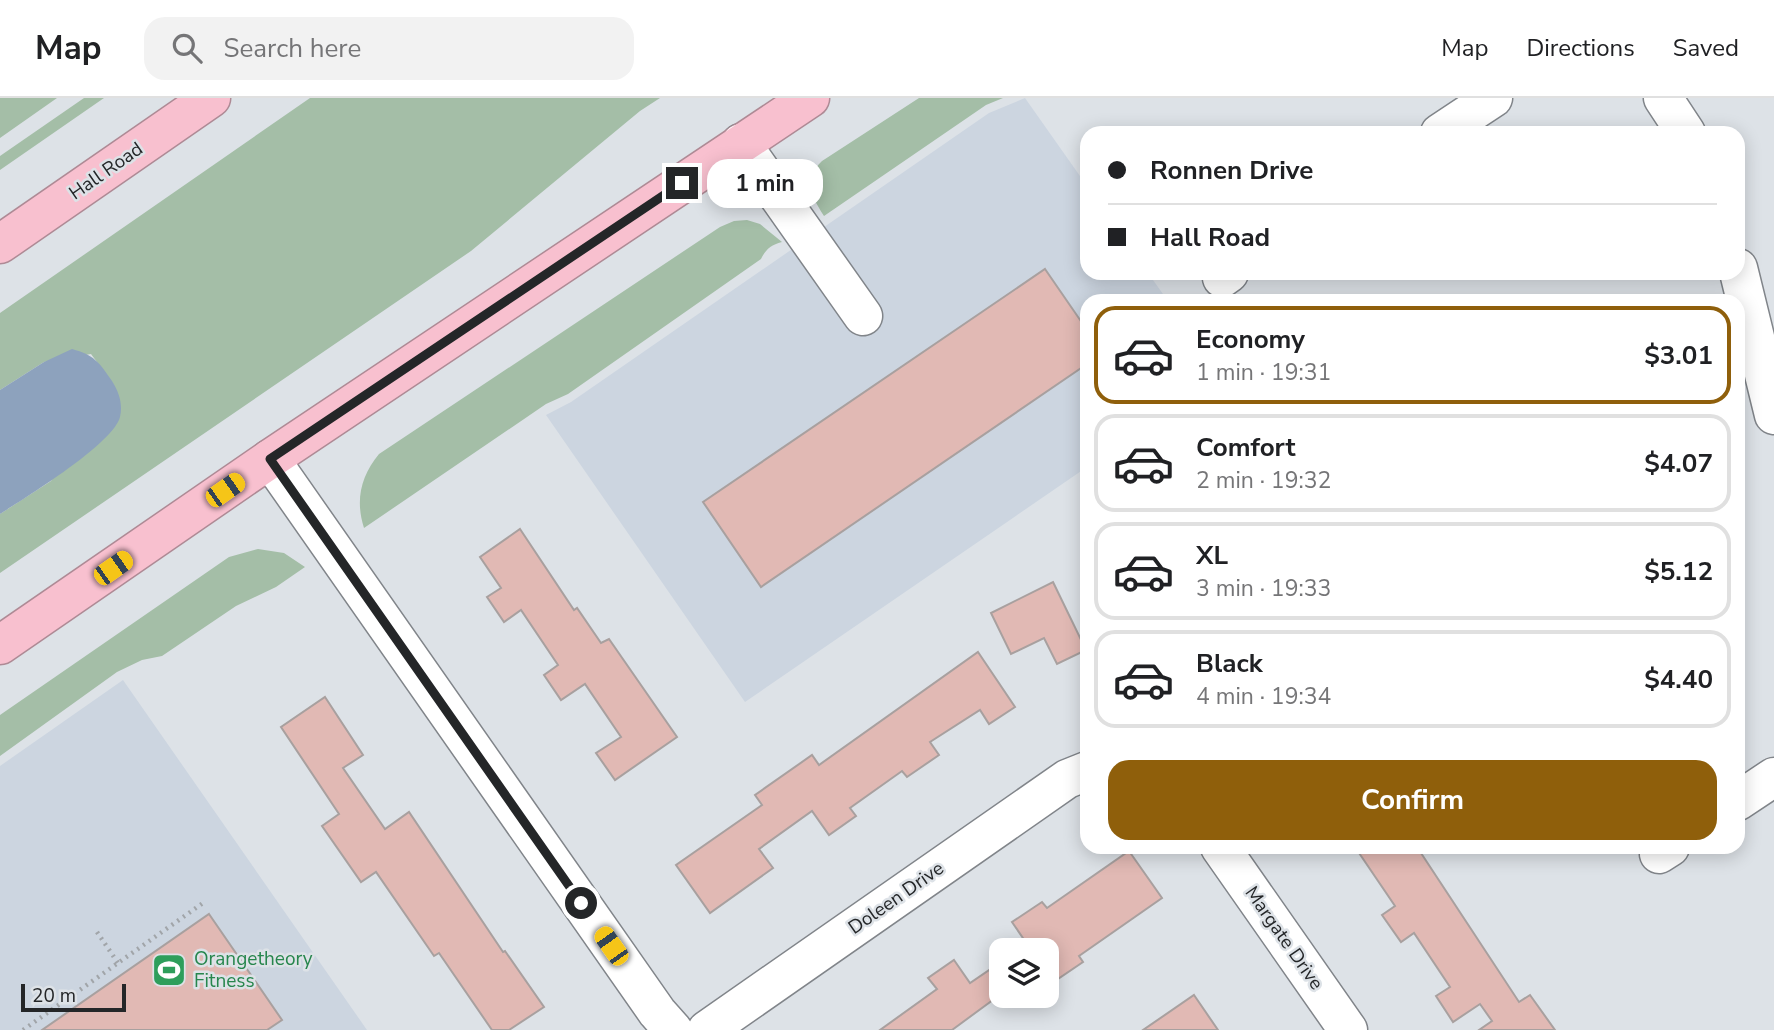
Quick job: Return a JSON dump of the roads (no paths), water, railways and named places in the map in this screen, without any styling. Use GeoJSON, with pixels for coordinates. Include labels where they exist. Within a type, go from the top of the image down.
{"type":"FeatureCollection","features":[{"type":"Feature","properties":{"kind":"highway","name":"Hall Road"},"geometry":{"type":"LineString","coordinates":[[0,244],[211,98]]}},
{"type":"Feature","properties":{"kind":"highway"},"geometry":{"type":"LineString","coordinates":[[0,645],[270,459],[810,98]]}},
{"type":"Feature","properties":{"kind":"street"},"geometry":{"type":"LineString","coordinates":[[1451,126],[1493,98]]}},
{"type":"Feature","properties":{"kind":"street"},"geometry":{"type":"LineString","coordinates":[[1663,98],[1681,126]]}},
{"type":"Feature","properties":{"kind":"street"},"geometry":{"type":"LineString","coordinates":[[741,143],[863,316]]}},
{"type":"Feature","properties":{"kind":"street"},"geometry":{"type":"LineString","coordinates":[[1741,280],[1774,415]]}},
{"type":"Feature","properties":{"kind":"street"},"geometry":{"type":"LineString","coordinates":[[270,459],[657,1012],[673,1030]]}},
{"type":"Feature","properties":{"kind":"street","name":"Doleen Drive"},"geometry":{"type":"LineString","coordinates":[[707,1030],[1067,779],[1080,774]]}},
{"type":"Feature","properties":{"kind":"street"},"geometry":{"type":"LineString","coordinates":[[1745,796],[1774,777]]}},
{"type":"Feature","properties":{"kind":"street","name":"Margate Drive"},"geometry":{"type":"LineString","coordinates":[[1225,854],[1348,1030]]}},
{"type":"Feature","properties":{"kind":"water"},"geometry":{"type":"Polygon","coordinates":[[[72,349],[91,357],[107,374],[120,398],[120,417],[114,428],[86,455],[0,514],[0,390],[44,362],[72,349]]]}},
{"type":"Feature","properties":{"kind":"place","name":"Orangetheory Fitness"},"geometry":{"type":"Point","coordinates":[169,970]}}]}
